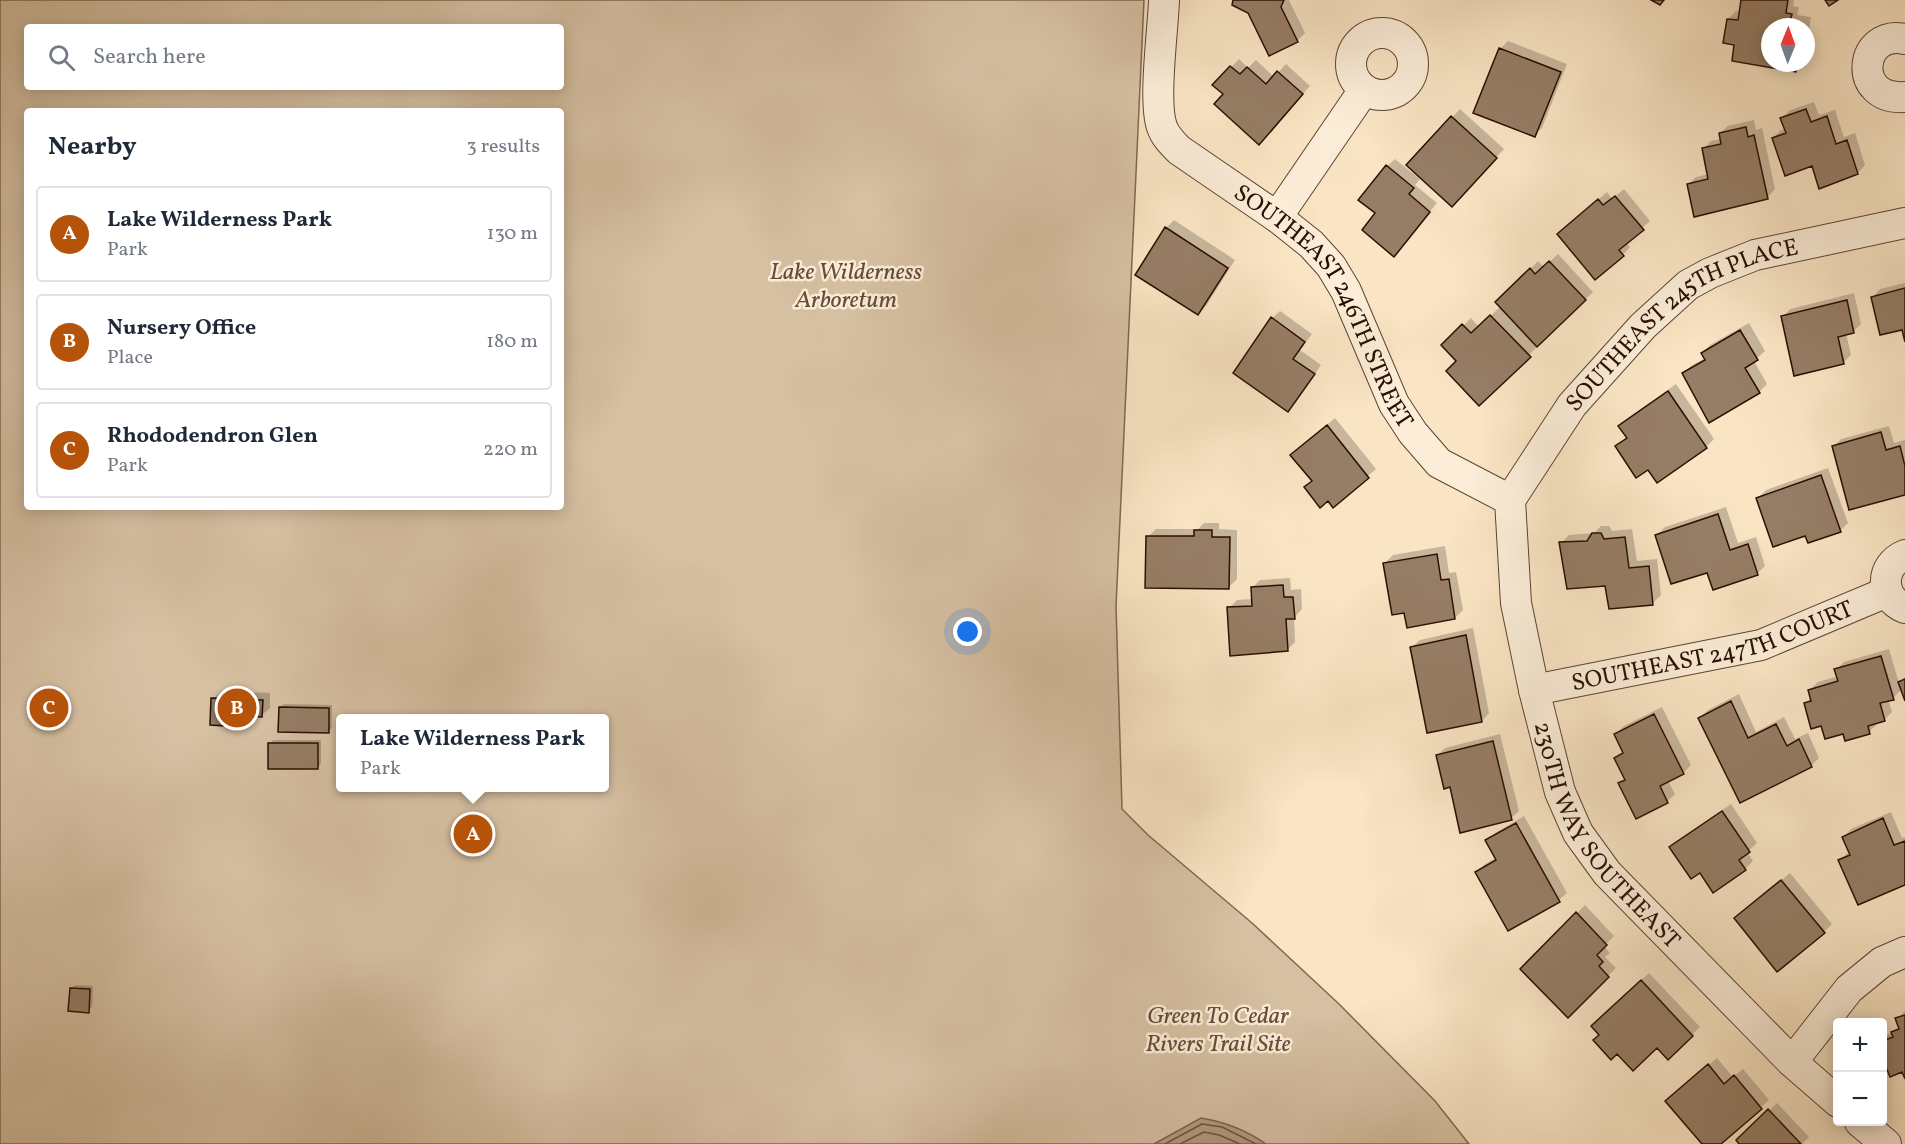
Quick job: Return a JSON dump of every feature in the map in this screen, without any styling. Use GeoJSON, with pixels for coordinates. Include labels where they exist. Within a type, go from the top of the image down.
{"type":"FeatureCollection","features":[{"type":"Feature","properties":{"kind":"street","name":"SOUTHEAST 246TH STREET"},"geometry":{"type":"LineString","coordinates":[[1164,0],[1159,98],[1162,127],[1169,140],[1179,150],[1311,244],[1331,266],[1346,291],[1394,404],[1413,433],[1439,463],[1510,500]]}},
{"type":"Feature","properties":{"kind":"street"},"geometry":{"type":"LineString","coordinates":[[1905,39],[1890,38],[1879,43],[1871,52],[1867,63],[1867,75],[1872,86],[1881,94],[1892,98],[1905,98]]}},
{"type":"Feature","properties":{"kind":"street"},"geometry":{"type":"LineString","coordinates":[[1276,217],[1364,90]]}},
{"type":"Feature","properties":{"kind":"street","name":"SOUTHEAST 245TH PLACE"},"geometry":{"type":"LineString","coordinates":[[1510,500],[1572,405],[1643,326],[1688,285],[1710,273],[1755,255],[1905,223]]}},
{"type":"Feature","properties":{"kind":"street","name":"230TH WAY SOUTHEAST"},"geometry":{"type":"LineString","coordinates":[[1510,500],[1516,603],[1534,690],[1560,792],[1578,833],[1608,873],[1792,1062],[1833,1098]]}},
{"type":"Feature","properties":{"kind":"street","name":"SOUTHEAST 247TH COURT"},"geometry":{"type":"LineString","coordinates":[[1534,690],[1761,645],[1896,600],[1885,582],[1887,571],[1893,561],[1905,555]]}},
{"type":"Feature","properties":{"kind":"street"},"geometry":{"type":"LineString","coordinates":[[1792,1062],[1849,989],[1882,962],[1905,952]]}},
{"type":"Feature","properties":{"kind":"street"},"geometry":{"type":"LineString","coordinates":[[1865,1126],[1886,1144]]}},
{"type":"Feature","properties":{"kind":"green space"},"geometry":{"type":"Polygon","coordinates":[[[0,0],[1144,0],[1116,606],[1122,809],[1148,835],[1252,923],[1339,1004],[1435,1101],[1469,1144],[0,1144],[0,0]]]}},
{"type":"Feature","properties":{"kind":"water"},"geometry":{"type":"Polygon","coordinates":[[[1201,1118],[1235,1127],[1266,1144],[1154,1144],[1201,1118]]]}},
{"type":"Feature","properties":{"kind":"building"},"geometry":{"type":"Polygon","coordinates":[[[1233,0],[1284,0],[1281,7],[1298,42],[1269,56],[1248,13],[1232,5],[1233,0]]]}},
{"type":"Feature","properties":{"kind":"building"},"geometry":{"type":"Polygon","coordinates":[[[1651,0],[1664,0],[1660,5],[1651,0]]]}},
{"type":"Feature","properties":{"kind":"building"},"geometry":{"type":"Polygon","coordinates":[[[1741,0],[1788,0],[1786,13],[1792,14],[1791,18],[1761,18],[1761,66],[1732,61],[1734,45],[1723,43],[1727,19],[1738,20],[1741,0]]]}},
{"type":"Feature","properties":{"kind":"building"},"geometry":{"type":"Polygon","coordinates":[[[1825,0],[1838,0],[1829,6],[1825,0]]]}},
{"type":"Feature","properties":{"kind":"building"},"geometry":{"type":"Polygon","coordinates":[[[1499,48],[1561,72],[1535,137],[1473,113],[1499,48]]]}},
{"type":"Feature","properties":{"kind":"building"},"geometry":{"type":"Polygon","coordinates":[[[1230,66],[1240,74],[1247,67],[1266,84],[1277,71],[1303,94],[1259,145],[1214,104],[1223,94],[1212,85],[1230,66]]]}},
{"type":"Feature","properties":{"kind":"building"},"geometry":{"type":"Polygon","coordinates":[[[1806,109],[1811,122],[1827,116],[1836,144],[1847,140],[1858,174],[1819,189],[1812,166],[1785,176],[1772,138],[1786,133],[1780,118],[1806,109]]]}},
{"type":"Feature","properties":{"kind":"building"},"geometry":{"type":"Polygon","coordinates":[[[1451,116],[1497,158],[1452,207],[1406,165],[1451,116]]]}},
{"type":"Feature","properties":{"kind":"building"},"geometry":{"type":"Polygon","coordinates":[[[1746,127],[1748,137],[1754,135],[1768,199],[1694,217],[1687,184],[1708,179],[1702,148],[1721,144],[1719,133],[1746,127]]]}},
{"type":"Feature","properties":{"kind":"building"},"geometry":{"type":"Polygon","coordinates":[[[1386,165],[1414,188],[1409,194],[1430,212],[1394,257],[1362,230],[1375,213],[1358,200],[1386,165]]]}},
{"type":"Feature","properties":{"kind":"building"},"geometry":{"type":"Polygon","coordinates":[[[1615,196],[1644,230],[1619,250],[1624,256],[1595,280],[1557,234],[1598,199],[1603,205],[1615,196]]]}},
{"type":"Feature","properties":{"kind":"building"},"geometry":{"type":"Polygon","coordinates":[[[1165,227],[1228,268],[1198,315],[1135,275],[1165,227]]]}},
{"type":"Feature","properties":{"kind":"building"},"geometry":{"type":"Polygon","coordinates":[[[1549,261],[1586,300],[1537,347],[1495,302],[1530,268],[1535,274],[1549,261]]]}},
{"type":"Feature","properties":{"kind":"building"},"geometry":{"type":"Polygon","coordinates":[[[1905,288],[1905,342],[1902,330],[1880,335],[1871,297],[1905,288]]]}},
{"type":"Feature","properties":{"kind":"building"},"geometry":{"type":"Polygon","coordinates":[[[1847,300],[1854,333],[1838,337],[1844,364],[1794,376],[1781,316],[1847,300]]]}},
{"type":"Feature","properties":{"kind":"building"},"geometry":{"type":"Polygon","coordinates":[[[1490,315],[1531,357],[1479,406],[1446,371],[1456,361],[1441,345],[1462,324],[1471,333],[1490,315]]]}},
{"type":"Feature","properties":{"kind":"building"},"geometry":{"type":"Polygon","coordinates":[[[1271,317],[1305,342],[1293,359],[1315,374],[1288,412],[1233,373],[1271,317]]]}},
{"type":"Feature","properties":{"kind":"building"},"geometry":{"type":"Polygon","coordinates":[[[1740,330],[1758,360],[1745,368],[1760,393],[1709,423],[1682,373],[1705,360],[1701,353],[1740,330]]]}},
{"type":"Feature","properties":{"kind":"building"},"geometry":{"type":"Polygon","coordinates":[[[1668,391],[1707,448],[1657,483],[1648,470],[1636,478],[1615,446],[1627,438],[1618,426],[1668,391]]]}},
{"type":"Feature","properties":{"kind":"building"},"geometry":{"type":"Polygon","coordinates":[[[1327,425],[1369,478],[1333,508],[1328,501],[1320,508],[1304,487],[1312,481],[1290,455],[1327,425]]]}},
{"type":"Feature","properties":{"kind":"building"},"geometry":{"type":"Polygon","coordinates":[[[1881,432],[1886,450],[1900,446],[1905,466],[1905,495],[1849,510],[1832,446],[1881,432]]]}},
{"type":"Feature","properties":{"kind":"building"},"geometry":{"type":"Polygon","coordinates":[[[1821,475],[1841,532],[1808,543],[1805,536],[1773,547],[1756,498],[1821,475]]]}},
{"type":"Feature","properties":{"kind":"building"},"geometry":{"type":"Polygon","coordinates":[[[1718,514],[1730,550],[1748,544],[1758,575],[1713,590],[1707,573],[1671,584],[1655,535],[1718,514]]]}},
{"type":"Feature","properties":{"kind":"building"},"geometry":{"type":"Polygon","coordinates":[[[1194,530],[1212,530],[1212,537],[1230,537],[1229,589],[1145,588],[1146,536],[1194,536],[1194,530]]]}},
{"type":"Feature","properties":{"kind":"building"},"geometry":{"type":"Polygon","coordinates":[[[1592,533],[1601,533],[1604,539],[1625,537],[1629,568],[1649,566],[1653,605],[1609,609],[1605,586],[1567,589],[1559,542],[1587,541],[1592,533]]]}},
{"type":"Feature","properties":{"kind":"building"},"geometry":{"type":"Polygon","coordinates":[[[1437,554],[1441,580],[1449,579],[1455,619],[1407,628],[1404,613],[1392,615],[1383,563],[1437,554]]]}},
{"type":"Feature","properties":{"kind":"building"},"geometry":{"type":"Polygon","coordinates":[[[1283,585],[1284,597],[1293,597],[1295,619],[1286,619],[1288,651],[1230,656],[1227,607],[1252,606],[1251,587],[1283,585]]]}},
{"type":"Feature","properties":{"kind":"building"},"geometry":{"type":"Polygon","coordinates":[[[1466,635],[1482,722],[1427,733],[1410,647],[1466,635]]]}},
{"type":"Feature","properties":{"kind":"building"},"geometry":{"type":"Polygon","coordinates":[[[1881,656],[1894,700],[1880,703],[1885,721],[1868,726],[1870,734],[1845,741],[1843,734],[1825,739],[1821,726],[1811,729],[1804,703],[1811,701],[1808,690],[1838,681],[1834,669],[1881,656]]]}},
{"type":"Feature","properties":{"kind":"building"},"geometry":{"type":"Polygon","coordinates":[[[1905,679],[1905,701],[1898,682],[1905,679]]]}},
{"type":"Feature","properties":{"kind":"building"},"geometry":{"type":"Polygon","coordinates":[[[211,698],[263,700],[262,717],[243,716],[243,727],[210,725],[211,698]]]}},
{"type":"Feature","properties":{"kind":"building"},"geometry":{"type":"Polygon","coordinates":[[[1731,701],[1748,738],[1776,724],[1787,746],[1799,739],[1812,767],[1740,803],[1698,718],[1731,701]]]}},
{"type":"Feature","properties":{"kind":"building"},"geometry":{"type":"Polygon","coordinates":[[[279,707],[329,708],[329,733],[278,732],[279,707]]]}},
{"type":"Feature","properties":{"kind":"building"},"geometry":{"type":"Polygon","coordinates":[[[1654,714],[1684,774],[1660,786],[1668,803],[1636,819],[1618,783],[1625,780],[1614,758],[1623,753],[1614,734],[1654,714]]]}},
{"type":"Feature","properties":{"kind":"building"},"geometry":{"type":"Polygon","coordinates":[[[1493,741],[1512,820],[1460,833],[1450,787],[1444,789],[1436,755],[1493,741]]]}},
{"type":"Feature","properties":{"kind":"building"},"geometry":{"type":"Polygon","coordinates":[[[268,743],[318,743],[318,769],[268,769],[268,743]]]}},
{"type":"Feature","properties":{"kind":"building"},"geometry":{"type":"Polygon","coordinates":[[[1722,811],[1750,852],[1739,860],[1746,870],[1713,893],[1700,873],[1691,879],[1669,847],[1722,811]]]}},
{"type":"Feature","properties":{"kind":"building"},"geometry":{"type":"Polygon","coordinates":[[[1883,818],[1894,845],[1905,841],[1905,885],[1858,905],[1838,860],[1850,855],[1842,837],[1883,818]]]}},
{"type":"Feature","properties":{"kind":"building"},"geometry":{"type":"Polygon","coordinates":[[[1516,823],[1560,902],[1508,931],[1475,872],[1496,860],[1485,840],[1516,823]]]}},
{"type":"Feature","properties":{"kind":"building"},"geometry":{"type":"Polygon","coordinates":[[[1781,880],[1825,933],[1777,972],[1734,918],[1781,880]]]}},
{"type":"Feature","properties":{"kind":"building"},"geometry":{"type":"Polygon","coordinates":[[[1576,912],[1607,945],[1597,955],[1603,962],[1599,966],[1609,977],[1568,1018],[1520,969],[1576,912]]]}},
{"type":"Feature","properties":{"kind":"building"},"geometry":{"type":"Polygon","coordinates":[[[1641,980],[1693,1036],[1668,1060],[1657,1048],[1633,1071],[1617,1054],[1611,1060],[1593,1040],[1599,1035],[1591,1026],[1641,980]]]}},
{"type":"Feature","properties":{"kind":"building"},"geometry":{"type":"Polygon","coordinates":[[[70,988],[90,989],[89,1013],[68,1011],[70,988]]]}},
{"type":"Feature","properties":{"kind":"building"},"geometry":{"type":"Polygon","coordinates":[[[1905,1015],[1905,1079],[1902,1072],[1890,1077],[1887,1070],[1887,1039],[1893,1037],[1891,1032],[1899,1029],[1895,1018],[1905,1015]]]}},
{"type":"Feature","properties":{"kind":"building"},"geometry":{"type":"Polygon","coordinates":[[[1708,1064],[1724,1084],[1734,1075],[1762,1109],[1721,1144],[1702,1144],[1665,1101],[1708,1064]]]}},
{"type":"Feature","properties":{"kind":"building"},"geometry":{"type":"Polygon","coordinates":[[[1768,1109],[1801,1144],[1739,1144],[1736,1140],[1768,1109]]]}},
{"type":"Feature","properties":{"kind":"place","name":"Rhododendron Glen"},"geometry":{"type":"Point","coordinates":[49,708]}},
{"type":"Feature","properties":{"kind":"place","name":"Nursery Office"},"geometry":{"type":"Point","coordinates":[237,708]}},
{"type":"Feature","properties":{"kind":"place","name":"Lake Wilderness Park"},"geometry":{"type":"Point","coordinates":[473,834]}},
{"type":"Feature","properties":{"kind":"park label","name":"Lake Wilderness Arboretum"},"geometry":{"type":"Point","coordinates":[846,285]}},
{"type":"Feature","properties":{"kind":"park label","name":"Green To Cedar Rivers Trail Site"},"geometry":{"type":"Point","coordinates":[1218,1029]}}]}
